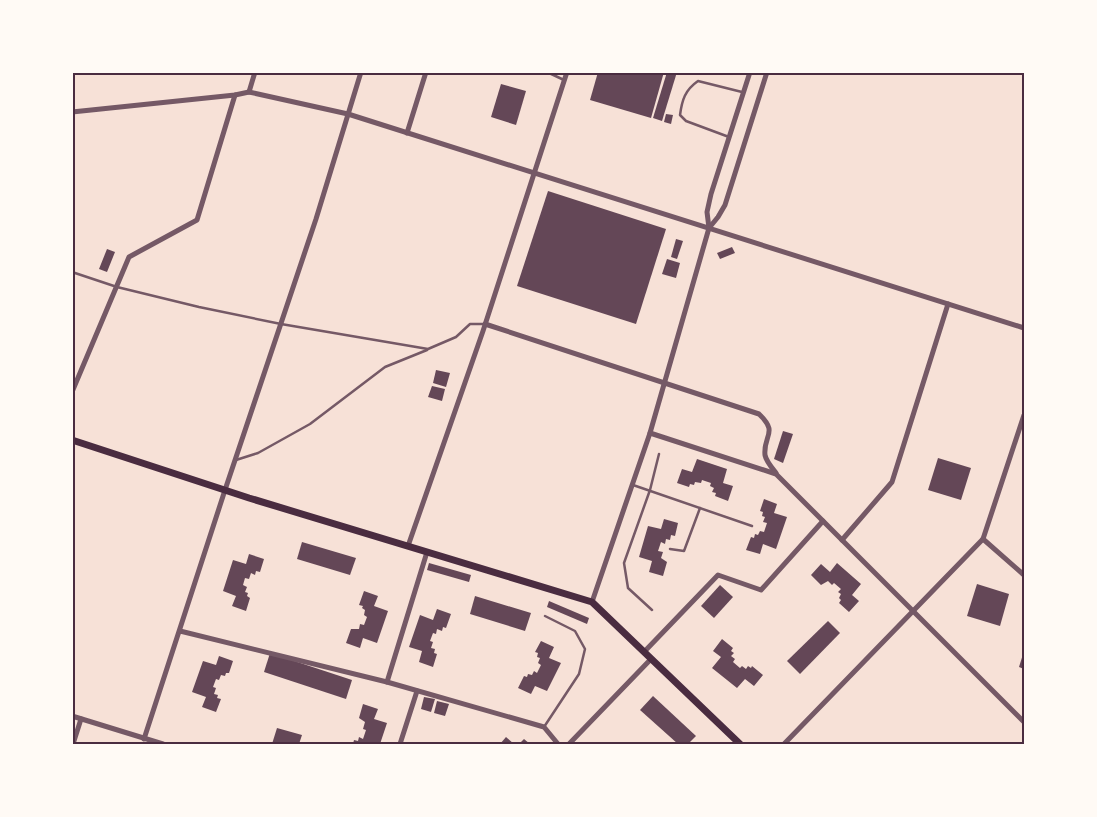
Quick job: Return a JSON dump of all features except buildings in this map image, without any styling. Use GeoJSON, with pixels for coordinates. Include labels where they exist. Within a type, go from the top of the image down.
{"type":"FeatureCollection","features":[{"type":"Feature","properties":{"kind":"main road"},"geometry":{"type":"LineString","coordinates":[[72,440],[225,490],[592,602],[740,744]]}},
{"type":"Feature","properties":{"kind":"street"},"geometry":{"type":"LineString","coordinates":[[249,92],[255,72]]}},
{"type":"Feature","properties":{"kind":"street"},"geometry":{"type":"LineString","coordinates":[[144,739],[234,461],[316,220],[360,72]]}},
{"type":"Feature","properties":{"kind":"street"},"geometry":{"type":"LineString","coordinates":[[407,133],[426,72]]}},
{"type":"Feature","properties":{"kind":"street"},"geometry":{"type":"LineString","coordinates":[[408,546],[485,324],[567,72]]}},
{"type":"Feature","properties":{"kind":"street"},"geometry":{"type":"LineString","coordinates":[[592,602],[650,433],[708,228],[707,212],[711,194],[750,72]]}},
{"type":"Feature","properties":{"kind":"street"},"geometry":{"type":"LineString","coordinates":[[708,228],[718,217],[725,205],[767,72]]}},
{"type":"Feature","properties":{"kind":"street"},"geometry":{"type":"LineString","coordinates":[[72,112],[249,92],[348,114],[1024,328]]}},
{"type":"Feature","properties":{"kind":"street"},"geometry":{"type":"LineString","coordinates":[[72,392],[129,257],[197,220],[235,95]]}},
{"type":"Feature","properties":{"kind":"street"},"geometry":{"type":"LineString","coordinates":[[842,540],[892,482],[948,304]]}},
{"type":"Feature","properties":{"kind":"street"},"geometry":{"type":"LineString","coordinates":[[485,324],[759,414],[767,422],[770,432],[765,457],[776,474],[1024,722]]}},
{"type":"Feature","properties":{"kind":"street"},"geometry":{"type":"LineString","coordinates":[[784,744],[983,538],[1024,416]]}},
{"type":"Feature","properties":{"kind":"street"},"geometry":{"type":"LineString","coordinates":[[650,433],[776,474]]}},
{"type":"Feature","properties":{"kind":"street"},"geometry":{"type":"LineString","coordinates":[[644,652],[718,575],[760,590],[823,521]]}},
{"type":"Feature","properties":{"kind":"street"},"geometry":{"type":"LineString","coordinates":[[983,538],[1024,575]]}},
{"type":"Feature","properties":{"kind":"street"},"geometry":{"type":"LineString","coordinates":[[387,682],[427,552]]}},
{"type":"Feature","properties":{"kind":"street"},"geometry":{"type":"LineString","coordinates":[[180,631],[387,682],[544,727],[558,744]]}},
{"type":"Feature","properties":{"kind":"street"},"geometry":{"type":"LineString","coordinates":[[569,744],[651,659]]}},
{"type":"Feature","properties":{"kind":"street"},"geometry":{"type":"LineString","coordinates":[[400,744],[417,691]]}},
{"type":"Feature","properties":{"kind":"street"},"geometry":{"type":"LineString","coordinates":[[72,716],[163,744]]}},
{"type":"Feature","properties":{"kind":"street"},"geometry":{"type":"LineString","coordinates":[[73,744],[81,719]]}},
{"type":"Feature","properties":{"kind":"lane"},"geometry":{"type":"LineString","coordinates":[[547,72],[565,80]]}},
{"type":"Feature","properties":{"kind":"lane"},"geometry":{"type":"LineString","coordinates":[[729,138],[686,122],[680,115],[682,101],[689,88],[698,82],[744,92]]}},
{"type":"Feature","properties":{"kind":"lane"},"geometry":{"type":"LineString","coordinates":[[72,272],[117,287],[199,307],[281,324],[428,349]]}},
{"type":"Feature","properties":{"kind":"lane"},"geometry":{"type":"LineString","coordinates":[[234,461],[258,453],[310,424],[385,367],[456,337],[470,324],[485,324]]}},
{"type":"Feature","properties":{"kind":"lane"},"geometry":{"type":"LineString","coordinates":[[652,610],[628,588],[624,563],[650,490],[659,454]]}},
{"type":"Feature","properties":{"kind":"lane"},"geometry":{"type":"LineString","coordinates":[[631,485],[752,526]]}},
{"type":"Feature","properties":{"kind":"lane"},"geometry":{"type":"LineString","coordinates":[[670,549],[684,551],[700,508]]}},
{"type":"Feature","properties":{"kind":"lane"},"geometry":{"type":"LineString","coordinates":[[544,727],[579,674],[584,649],[575,631],[545,616]]}}]}
